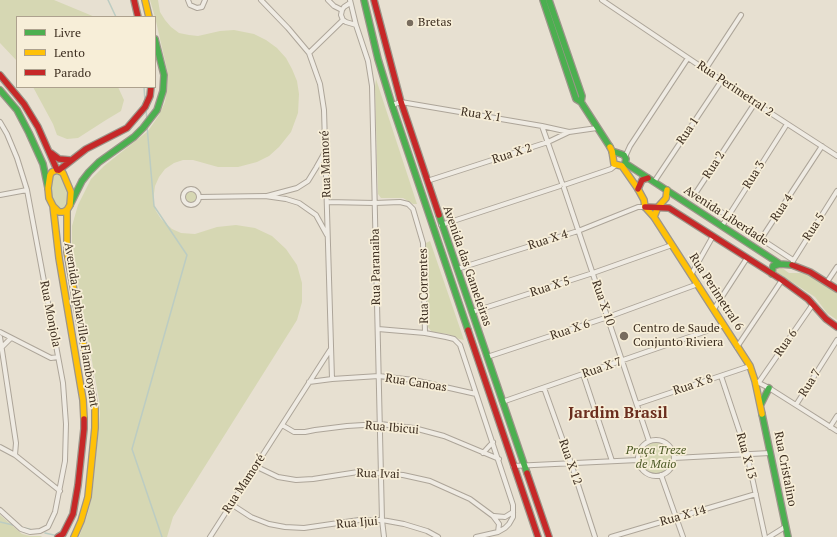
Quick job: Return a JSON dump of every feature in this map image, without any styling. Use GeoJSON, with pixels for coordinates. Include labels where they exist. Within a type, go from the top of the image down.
{"type":"FeatureCollection","features":[{"type":"Feature","properties":{"kind":"street"},"geometry":{"type":"LineString","coordinates":[[134,0],[138,16]]}},
{"type":"Feature","properties":{"kind":"street"},"geometry":{"type":"LineString","coordinates":[[145,0],[150,16]]}},
{"type":"Feature","properties":{"kind":"street"},"geometry":{"type":"LineString","coordinates":[[188,0],[190,5],[197,8],[204,5],[205,0]]}},
{"type":"Feature","properties":{"kind":"street","name":"Rua Mamoré"},"geometry":{"type":"LineString","coordinates":[[261,0],[309,53],[320,84],[324,110],[326,151],[327,235],[332,379]]}},
{"type":"Feature","properties":{"kind":"street"},"geometry":{"type":"LineString","coordinates":[[328,0],[334,6],[342,10]]}},
{"type":"Feature","properties":{"kind":"street","name":"Avenida das Gameleiras"},"geometry":{"type":"LineString","coordinates":[[364,0],[378,59],[392,105],[538,537]]}},
{"type":"Feature","properties":{"kind":"street","name":"Avenida das Gameleiras"},"geometry":{"type":"LineString","coordinates":[[374,0],[401,102],[426,181],[549,537]]}},
{"type":"Feature","properties":{"kind":"street"},"geometry":{"type":"LineString","coordinates":[[543,0],[576,99],[581,102],[612,151],[613,162],[616,166]]}},
{"type":"Feature","properties":{"kind":"street"},"geometry":{"type":"LineString","coordinates":[[549,0],[582,96],[581,102]]}},
{"type":"Feature","properties":{"kind":"street","name":"Rua Perimetral 2"},"geometry":{"type":"LineString","coordinates":[[602,0],[705,70],[837,156]]}},
{"type":"Feature","properties":{"kind":"street"},"geometry":{"type":"LineString","coordinates":[[343,20],[341,15],[342,10],[350,1]]}},
{"type":"Feature","properties":{"kind":"street","name":"Rua Paranaiba"},"geometry":{"type":"LineString","coordinates":[[350,1],[368,61],[372,86],[382,520],[384,537]]}},
{"type":"Feature","properties":{"kind":"street"},"geometry":{"type":"LineString","coordinates":[[705,70],[741,15]]}},
{"type":"Feature","properties":{"kind":"street"},"geometry":{"type":"LineString","coordinates":[[309,53],[343,20]]}},
{"type":"Feature","properties":{"kind":"street"},"geometry":{"type":"LineString","coordinates":[[343,20],[356,25]]}},
{"type":"Feature","properties":{"kind":"street"},"geometry":{"type":"LineString","coordinates":[[53,206],[59,212],[63,212],[69,207],[89,172],[99,162],[134,137],[157,110],[163,91],[164,75],[156,43]]}},
{"type":"Feature","properties":{"kind":"street"},"geometry":{"type":"LineString","coordinates":[[613,158],[616,155],[622,155],[630,146],[688,58]]}},
{"type":"Feature","properties":{"kind":"street"},"geometry":{"type":"LineString","coordinates":[[0,74],[24,104],[38,127],[58,170],[62,173],[69,185],[69,207]]}},
{"type":"Feature","properties":{"kind":"street","name":"Rua 1"},"geometry":{"type":"LineString","coordinates":[[654,182],[722,80]]}},
{"type":"Feature","properties":{"kind":"street"},"geometry":{"type":"LineString","coordinates":[[48,188],[50,175],[52,172],[58,170],[86,148],[127,128],[145,107],[150,96],[150,88]]}},
{"type":"Feature","properties":{"kind":"street"},"geometry":{"type":"LineString","coordinates":[[0,90],[16,110],[29,133],[43,164],[48,188]]}},
{"type":"Feature","properties":{"kind":"street","name":"Rua X 1"},"geometry":{"type":"LineString","coordinates":[[392,105],[401,102],[569,132]]}},
{"type":"Feature","properties":{"kind":"street","name":"Rua 2"},"geometry":{"type":"LineString","coordinates":[[728,216],[696,197],[695,194],[755,103]]}},
{"type":"Feature","properties":{"kind":"street","name":"Rua Monjola"},"geometry":{"type":"LineString","coordinates":[[0,122],[7,134],[17,158],[27,190],[63,383],[66,424],[65,461],[60,491],[55,512],[48,527],[40,531],[30,532],[21,529],[0,510]]}},
{"type":"Feature","properties":{"kind":"street","name":"Rua 3"},"geometry":{"type":"LineString","coordinates":[[722,226],[787,124]]}},
{"type":"Feature","properties":{"kind":"street","name":"Rua X 10"},"geometry":{"type":"LineString","coordinates":[[542,126],[649,441]]}},
{"type":"Feature","properties":{"kind":"street","name":"Rua X 2"},"geometry":{"type":"LineString","coordinates":[[426,181],[548,142],[569,132],[597,128]]}},
{"type":"Feature","properties":{"kind":"street","name":"Rua 4"},"geometry":{"type":"LineString","coordinates":[[793,262],[764,241],[763,236],[822,146]]}},
{"type":"Feature","properties":{"kind":"street"},"geometry":{"type":"LineString","coordinates":[[48,149],[59,159],[70,160]]}},
{"type":"Feature","properties":{"kind":"street"},"geometry":{"type":"LineString","coordinates":[[265,196],[298,188],[308,181],[326,151]]}},
{"type":"Feature","properties":{"kind":"street","name":"Avenida Liberdade"},"geometry":{"type":"LineString","coordinates":[[612,151],[622,155],[625,163],[780,264],[793,262],[837,289]]}},
{"type":"Feature","properties":{"kind":"street"},"geometry":{"type":"LineString","coordinates":[[441,225],[612,169],[616,166],[622,166],[638,189],[644,200],[645,207]]}},
{"type":"Feature","properties":{"kind":"street"},"geometry":{"type":"LineString","coordinates":[[638,189],[642,180],[648,178]]}},
{"type":"Feature","properties":{"kind":"street","name":"Avenida Alphaville Flamboyant"},"geometry":{"type":"LineString","coordinates":[[48,188],[49,198],[53,206],[59,258],[83,400],[84,429],[78,485],[72,514],[63,534],[58,537]]}},
{"type":"Feature","properties":{"kind":"street"},"geometry":{"type":"LineString","coordinates":[[190,188],[195,190],[199,197],[196,204],[191,205],[184,202],[182,197],[184,191],[190,188]]}},
{"type":"Feature","properties":{"kind":"street"},"geometry":{"type":"LineString","coordinates":[[0,195],[27,190]]}},
{"type":"Feature","properties":{"kind":"street"},"geometry":{"type":"LineString","coordinates":[[654,217],[658,207],[665,200],[667,190]]}},
{"type":"Feature","properties":{"kind":"street","name":"Rua 5"},"geometry":{"type":"LineString","coordinates":[[793,262],[837,191]]}},
{"type":"Feature","properties":{"kind":"street"},"geometry":{"type":"LineString","coordinates":[[286,192],[286,199]]}},
{"type":"Feature","properties":{"kind":"street"},"geometry":{"type":"LineString","coordinates":[[199,197],[265,196],[286,199],[299,203],[316,215],[327,235]]}},
{"type":"Feature","properties":{"kind":"street","name":"Rua X 4"},"geometry":{"type":"LineString","coordinates":[[638,207],[644,200]]}},
{"type":"Feature","properties":{"kind":"street","name":"Rua Correntes"},"geometry":{"type":"LineString","coordinates":[[327,202],[400,202],[408,204],[413,209],[423,243],[425,334]]}},
{"type":"Feature","properties":{"kind":"street","name":"Avenida Alphaville Flamboyant"},"geometry":{"type":"LineString","coordinates":[[69,207],[66,233],[67,252],[95,409],[95,428],[88,497],[81,521],[74,537]]}},
{"type":"Feature","properties":{"kind":"street","name":"Rua X 4"},"geometry":{"type":"LineString","coordinates":[[457,269],[578,231],[638,207],[645,207]]}},
{"type":"Feature","properties":{"kind":"street","name":"Avenida Liberdade"},"geometry":{"type":"LineString","coordinates":[[645,207],[669,208],[714,236],[782,280],[808,299],[826,319],[837,328]]}},
{"type":"Feature","properties":{"kind":"street","name":"Rua Perimetral 6"},"geometry":{"type":"LineString","coordinates":[[645,207],[654,217],[698,284],[750,366],[757,381]]}},
{"type":"Feature","properties":{"kind":"street"},"geometry":{"type":"LineString","coordinates":[[691,274],[714,236]]}},
{"type":"Feature","properties":{"kind":"street","name":"Rua X 5"},"geometry":{"type":"LineString","coordinates":[[472,312],[593,273],[672,245]]}},
{"type":"Feature","properties":{"kind":"street"},"geometry":{"type":"LineString","coordinates":[[758,265],[764,262],[764,254]]}},
{"type":"Feature","properties":{"kind":"street"},"geometry":{"type":"LineString","coordinates":[[714,309],[747,258]]}},
{"type":"Feature","properties":{"kind":"street"},"geometry":{"type":"LineString","coordinates":[[444,261],[450,269],[457,269]]}},
{"type":"Feature","properties":{"kind":"street"},"geometry":{"type":"LineString","coordinates":[[772,274],[773,266],[780,264]]}},
{"type":"Feature","properties":{"kind":"street"},"geometry":{"type":"LineString","coordinates":[[827,282],[837,267]]}},
{"type":"Feature","properties":{"kind":"street"},"geometry":{"type":"LineString","coordinates":[[738,347],[782,280]]}},
{"type":"Feature","properties":{"kind":"street","name":"Rua X 6"},"geometry":{"type":"LineString","coordinates":[[487,357],[608,317],[698,284]]}},
{"type":"Feature","properties":{"kind":"street","name":"Rua 6"},"geometry":{"type":"LineString","coordinates":[[757,381],[813,304]]}},
{"type":"Feature","properties":{"kind":"street","name":"Rua X 7"},"geometry":{"type":"LineString","coordinates":[[502,402],[724,326]]}},
{"type":"Feature","properties":{"kind":"street"},"geometry":{"type":"LineString","coordinates":[[378,329],[454,339],[460,345],[472,384],[499,459],[514,511],[513,517],[505,528],[498,532],[476,537]]}},
{"type":"Feature","properties":{"kind":"street"},"geometry":{"type":"LineString","coordinates":[[0,332],[51,358],[58,358]]}},
{"type":"Feature","properties":{"kind":"street"},"geometry":{"type":"LineString","coordinates":[[0,337],[16,443],[15,455]]}},
{"type":"Feature","properties":{"kind":"street"},"geometry":{"type":"LineString","coordinates":[[2,347],[11,338]]}},
{"type":"Feature","properties":{"kind":"street","name":"Rua 7"},"geometry":{"type":"LineString","coordinates":[[796,405],[837,340]]}},
{"type":"Feature","properties":{"kind":"street","name":"Rua Mamoré"},"geometry":{"type":"LineString","coordinates":[[210,537],[330,349]]}},
{"type":"Feature","properties":{"kind":"street","name":"Rua X 8"},"geometry":{"type":"LineString","coordinates":[[637,404],[750,366]]}},
{"type":"Feature","properties":{"kind":"street"},"geometry":{"type":"LineString","coordinates":[[583,374],[612,461]]}},
{"type":"Feature","properties":{"kind":"street","name":"Rua Canoas"},"geometry":{"type":"LineString","coordinates":[[309,382],[379,376],[414,380],[476,394]]}},
{"type":"Feature","properties":{"kind":"street","name":"Rua X 13"},"geometry":{"type":"LineString","coordinates":[[721,376],[746,454],[765,537]]}},
{"type":"Feature","properties":{"kind":"street"},"geometry":{"type":"LineString","coordinates":[[757,381],[837,432]]}},
{"type":"Feature","properties":{"kind":"street","name":"Rua Cristalino"},"geometry":{"type":"LineString","coordinates":[[757,381],[760,404],[788,537]]}},
{"type":"Feature","properties":{"kind":"street"},"geometry":{"type":"LineString","coordinates":[[464,391],[472,384]]}},
{"type":"Feature","properties":{"kind":"street","name":"Rua X 12"},"geometry":{"type":"LineString","coordinates":[[544,388],[571,463],[595,537]]}},
{"type":"Feature","properties":{"kind":"street"},"geometry":{"type":"LineString","coordinates":[[760,404],[769,388]]}},
{"type":"Feature","properties":{"kind":"street"},"geometry":{"type":"LineString","coordinates":[[830,427],[837,416]]}},
{"type":"Feature","properties":{"kind":"street","name":"Rua Ibicui"},"geometry":{"type":"LineString","coordinates":[[282,425],[294,432],[380,424],[414,428],[436,434],[499,459]]}},
{"type":"Feature","properties":{"kind":"street"},"geometry":{"type":"LineString","coordinates":[[655,439],[666,443],[670,447],[674,458],[670,469],[662,475],[656,476],[646,473],[639,465],[638,460],[640,448],[649,441],[655,439]]}},
{"type":"Feature","properties":{"kind":"street"},"geometry":{"type":"LineString","coordinates":[[483,453],[493,442]]}},
{"type":"Feature","properties":{"kind":"street"},"geometry":{"type":"LineString","coordinates":[[0,447],[15,455],[60,491]]}},
{"type":"Feature","properties":{"kind":"street"},"geometry":{"type":"LineString","coordinates":[[674,458],[770,453]]}},
{"type":"Feature","properties":{"kind":"street"},"geometry":{"type":"LineString","coordinates":[[513,466],[638,460]]}},
{"type":"Feature","properties":{"kind":"street","name":"Rua Ivai"},"geometry":{"type":"LineString","coordinates":[[256,466],[278,477],[296,480],[358,472],[381,472],[403,475],[430,481],[470,499],[493,516]]}},
{"type":"Feature","properties":{"kind":"street"},"geometry":{"type":"LineString","coordinates":[[662,475],[683,537]]}},
{"type":"Feature","properties":{"kind":"street","name":"Rua X 14"},"geometry":{"type":"LineString","coordinates":[[611,537],[756,494]]}},
{"type":"Feature","properties":{"kind":"street","name":"Rua Ijui"},"geometry":{"type":"LineString","coordinates":[[231,504],[251,517],[268,524],[285,527],[304,528],[359,520],[382,520],[404,524],[427,531],[438,537]]}},
{"type":"Feature","properties":{"kind":"street"},"geometry":{"type":"LineString","coordinates":[[493,516],[505,517],[514,511]]}},
{"type":"Feature","properties":{"kind":"street"},"geometry":{"type":"LineString","coordinates":[[493,516],[499,524],[498,532]]}},
{"type":"Feature","properties":{"kind":"street"},"geometry":{"type":"LineString","coordinates":[[769,537],[785,527]]}},
{"type":"Feature","properties":{"kind":"green space"},"geometry":{"type":"Polygon","coordinates":[[[0,0],[54,0],[93,16],[16,16],[16,60],[0,43],[0,0]]]}},
{"type":"Feature","properties":{"kind":"green space"},"geometry":{"type":"Polygon","coordinates":[[[150,0],[158,0],[160,12],[165,20],[179,33],[198,36],[220,31],[234,30],[254,34],[277,48],[286,58],[292,69],[297,81],[299,94],[298,113],[291,132],[279,147],[269,156],[257,162],[238,167],[218,167],[193,160],[183,160],[174,163],[165,169],[159,177],[155,186],[153,201],[156,211],[161,219],[172,229],[181,233],[195,234],[217,227],[236,225],[255,228],[272,236],[286,249],[297,265],[302,283],[302,302],[297,320],[173,517],[167,537],[79,537],[92,497],[100,414],[99,400],[72,249],[72,226],[78,205],[91,179],[104,166],[148,131],[159,115],[165,102],[168,74],[156,16],[155,16],[150,0]]]}},
{"type":"Feature","properties":{"kind":"green space"},"geometry":{"type":"Polygon","coordinates":[[[376,79],[417,204],[413,204],[403,198],[381,198],[378,194],[376,79]]]}},
{"type":"Feature","properties":{"kind":"green space"},"geometry":{"type":"Polygon","coordinates":[[[34,88],[118,88],[124,100],[121,111],[78,138],[67,139],[57,135],[53,124],[34,88]]]}},
{"type":"Feature","properties":{"kind":"green space"},"geometry":{"type":"Polygon","coordinates":[[[56,172],[63,178],[68,193],[68,205],[63,210],[60,210],[55,205],[51,197],[51,180],[56,172]]]}},
{"type":"Feature","properties":{"kind":"green space"},"geometry":{"type":"Polygon","coordinates":[[[191,190],[196,192],[198,197],[196,202],[191,204],[186,202],[184,197],[186,192],[191,190]]]}},
{"type":"Feature","properties":{"kind":"green space"},"geometry":{"type":"Polygon","coordinates":[[[430,241],[464,340],[448,334],[432,332],[428,327],[426,243],[430,241]]]}},
{"type":"Feature","properties":{"kind":"green space"},"geometry":{"type":"Polygon","coordinates":[[[778,265],[789,273],[809,275],[837,293],[837,320],[827,313],[815,297],[775,271],[774,267],[778,265]]]}},
{"type":"Feature","properties":{"kind":"green space","name":"Praça Treze de Maio"},"geometry":{"type":"Polygon","coordinates":[[[659,442],[665,444],[670,449],[672,458],[670,467],[665,472],[653,474],[647,472],[642,467],[640,455],[642,449],[647,444],[659,442]]]}},
{"type":"Feature","properties":{"kind":"green space"},"geometry":{"type":"Polygon","coordinates":[[[0,515],[22,534],[42,536],[0,537],[0,515]]]}},
{"type":"Feature","properties":{"kind":"waterway"},"geometry":{"type":"LineString","coordinates":[[108,0],[116,16]]}},
{"type":"Feature","properties":{"kind":"waterway"},"geometry":{"type":"LineString","coordinates":[[144,88],[145,101]]}},
{"type":"Feature","properties":{"kind":"waterway"},"geometry":{"type":"LineString","coordinates":[[146,110],[147,120]]}},
{"type":"Feature","properties":{"kind":"waterway"},"geometry":{"type":"LineString","coordinates":[[147,126],[154,206],[187,255],[132,449],[162,537]]}},
{"type":"Feature","properties":{"kind":"waterway"},"geometry":{"type":"LineString","coordinates":[[0,522],[13,525]]}},
{"type":"Feature","properties":{"kind":"waterway"},"geometry":{"type":"LineString","coordinates":[[24,528],[30,529]]}},
{"type":"Feature","properties":{"kind":"waterway"},"geometry":{"type":"LineString","coordinates":[[45,533],[54,535]]}},
{"type":"Feature","properties":{"kind":"traffic: fast"},"geometry":{"type":"LineString","coordinates":[[364,0],[378,59],[392,105],[468,330]]}},
{"type":"Feature","properties":{"kind":"traffic: fast"},"geometry":{"type":"LineString","coordinates":[[543,0],[576,99],[581,102],[610,147]]}},
{"type":"Feature","properties":{"kind":"traffic: fast"},"geometry":{"type":"LineString","coordinates":[[549,0],[582,96],[581,102]]}},
{"type":"Feature","properties":{"kind":"traffic: fast"},"geometry":{"type":"LineString","coordinates":[[70,205],[82,181],[89,172],[99,162],[134,137],[157,110],[163,91],[164,75],[156,43]]}},
{"type":"Feature","properties":{"kind":"traffic: fast"},"geometry":{"type":"LineString","coordinates":[[0,90],[17,110],[29,133],[43,164],[48,188]]}},
{"type":"Feature","properties":{"kind":"traffic: fast"},"geometry":{"type":"LineString","coordinates":[[612,151],[624,155],[626,159],[625,163],[780,264],[792,265]]}},
{"type":"Feature","properties":{"kind":"traffic: fast"},"geometry":{"type":"LineString","coordinates":[[439,215],[527,473]]}},
{"type":"Feature","properties":{"kind":"traffic: fast"},"geometry":{"type":"LineString","coordinates":[[772,274],[773,266],[780,264]]}},
{"type":"Feature","properties":{"kind":"traffic: fast"},"geometry":{"type":"LineString","coordinates":[[761,404],[769,388]]}},
{"type":"Feature","properties":{"kind":"traffic: fast"},"geometry":{"type":"LineString","coordinates":[[762,414],[788,537]]}},
{"type":"Feature","properties":{"kind":"traffic: slow"},"geometry":{"type":"LineString","coordinates":[[145,0],[149,16]]}},
{"type":"Feature","properties":{"kind":"traffic: slow"},"geometry":{"type":"LineString","coordinates":[[610,147],[614,164],[622,166],[638,189],[644,200],[645,207],[654,217],[750,366],[755,381],[762,414]]}},
{"type":"Feature","properties":{"kind":"traffic: slow"},"geometry":{"type":"LineString","coordinates":[[57,170],[63,173],[71,192],[70,205],[67,210],[63,212],[59,212],[53,206],[49,198],[48,188],[50,175],[52,172],[57,170]]}},
{"type":"Feature","properties":{"kind":"traffic: slow"},"geometry":{"type":"LineString","coordinates":[[654,217],[658,207],[666,198],[667,190]]}},
{"type":"Feature","properties":{"kind":"traffic: slow"},"geometry":{"type":"LineString","coordinates":[[53,206],[59,258],[83,400],[84,419]]}},
{"type":"Feature","properties":{"kind":"traffic: slow"},"geometry":{"type":"LineString","coordinates":[[67,210],[67,252],[95,409],[95,428],[88,497],[81,521],[74,537]]}},
{"type":"Feature","properties":{"kind":"traffic: jam"},"geometry":{"type":"LineString","coordinates":[[134,0],[138,16]]}},
{"type":"Feature","properties":{"kind":"traffic: jam"},"geometry":{"type":"LineString","coordinates":[[374,0],[401,102],[439,215]]}},
{"type":"Feature","properties":{"kind":"traffic: jam"},"geometry":{"type":"LineString","coordinates":[[0,75],[24,104],[38,127],[57,170]]}},
{"type":"Feature","properties":{"kind":"traffic: jam"},"geometry":{"type":"LineString","coordinates":[[59,170],[86,149],[127,128],[145,107],[150,96],[151,88]]}},
{"type":"Feature","properties":{"kind":"traffic: jam"},"geometry":{"type":"LineString","coordinates":[[51,153],[59,159],[70,160]]}},
{"type":"Feature","properties":{"kind":"traffic: jam"},"geometry":{"type":"LineString","coordinates":[[638,189],[642,180],[648,178]]}},
{"type":"Feature","properties":{"kind":"traffic: jam"},"geometry":{"type":"LineString","coordinates":[[645,207],[669,208],[782,280],[808,299],[826,319],[837,327]]}},
{"type":"Feature","properties":{"kind":"traffic: jam"},"geometry":{"type":"LineString","coordinates":[[792,265],[810,272],[837,289]]}},
{"type":"Feature","properties":{"kind":"traffic: jam"},"geometry":{"type":"LineString","coordinates":[[468,330],[538,537]]}},
{"type":"Feature","properties":{"kind":"traffic: jam"},"geometry":{"type":"LineString","coordinates":[[58,537],[63,534],[73,514],[78,485],[84,419]]}},
{"type":"Feature","properties":{"kind":"traffic: jam"},"geometry":{"type":"LineString","coordinates":[[527,473],[549,537]]}},
{"type":"Feature","properties":{"kind":"place","name":"Bretas"},"geometry":{"type":"Point","coordinates":[410,23]}},
{"type":"Feature","properties":{"kind":"place","name":"Centro de Saude Conjunto Riviera"},"geometry":{"type":"Point","coordinates":[624,336]}},
{"type":"Feature","properties":{"kind":"district","name":"Jardim Brasil"},"geometry":{"type":"Point","coordinates":[618,413]}}]}
